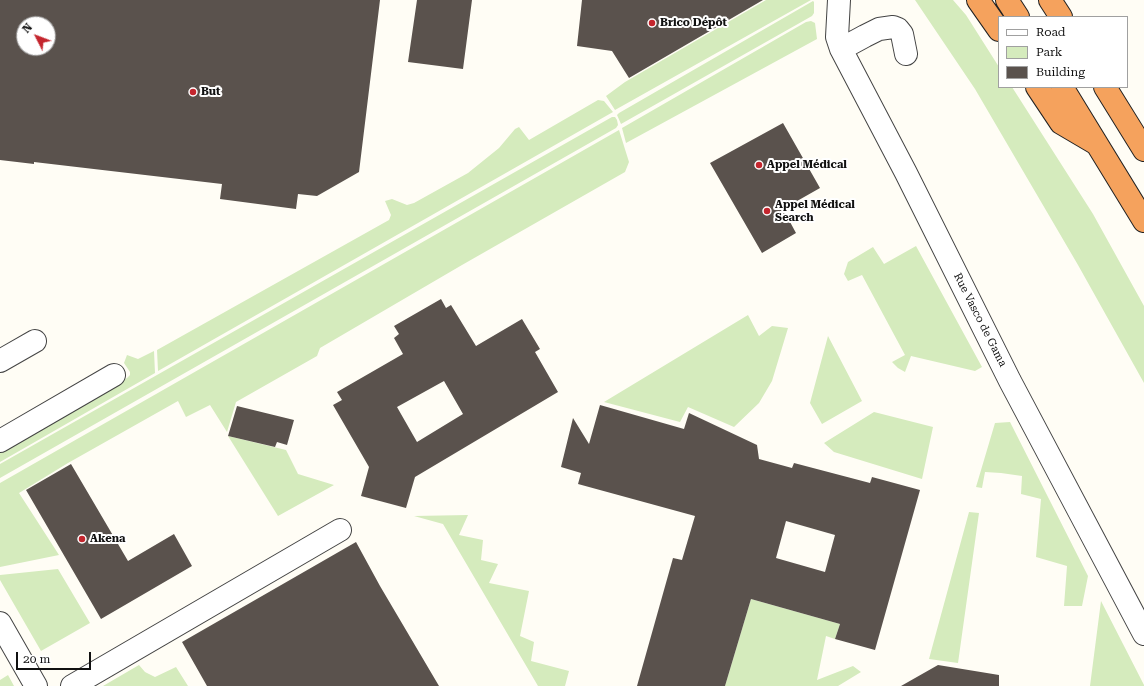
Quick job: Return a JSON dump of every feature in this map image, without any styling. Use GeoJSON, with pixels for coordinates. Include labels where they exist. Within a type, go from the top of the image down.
{"type":"FeatureCollection","features":[{"type":"Feature","properties":{"kind":"highway"},"geometry":{"type":"LineString","coordinates":[[978,0],[998,29]]}},
{"type":"Feature","properties":{"kind":"highway"},"geometry":{"type":"LineString","coordinates":[[1007,0],[1017,16]]}},
{"type":"Feature","properties":{"kind":"highway"},"geometry":{"type":"LineString","coordinates":[[1050,0],[1060,16]]}},
{"type":"Feature","properties":{"kind":"highway"},"geometry":{"type":"LineString","coordinates":[[1038,88],[1061,123],[1098,144]]}},
{"type":"Feature","properties":{"kind":"highway"},"geometry":{"type":"LineString","coordinates":[[1063,88],[1144,221]]}},
{"type":"Feature","properties":{"kind":"highway"},"geometry":{"type":"LineString","coordinates":[[1106,88],[1144,150]]}},
{"type":"Feature","properties":{"kind":"street","name":"Rue Vasco de Gama"},"geometry":{"type":"LineString","coordinates":[[840,0],[837,37],[841,50],[906,173],[1010,381],[1144,634]]}},
{"type":"Feature","properties":{"kind":"street"},"geometry":{"type":"LineString","coordinates":[[841,50],[879,29],[893,27],[898,29],[902,34],[906,54]]}},
{"type":"Feature","properties":{"kind":"street"},"geometry":{"type":"LineString","coordinates":[[0,360],[35,341]]}},
{"type":"Feature","properties":{"kind":"street"},"geometry":{"type":"LineString","coordinates":[[0,441],[114,375]]}},
{"type":"Feature","properties":{"kind":"street"},"geometry":{"type":"LineString","coordinates":[[72,686],[340,530]]}},
{"type":"Feature","properties":{"kind":"street"},"geometry":{"type":"LineString","coordinates":[[0,623],[36,686]]}},
{"type":"Feature","properties":{"kind":"green space"},"geometry":{"type":"Polygon","coordinates":[[[766,0],[811,0],[615,110],[606,96],[625,82],[766,0]]]}},
{"type":"Feature","properties":{"kind":"green space"},"geometry":{"type":"Polygon","coordinates":[[[915,0],[953,0],[966,15],[998,65],[998,88],[1013,88],[1093,214],[1144,306],[1144,383],[1078,265],[975,89],[915,0]]]}},
{"type":"Feature","properties":{"kind":"green space"},"geometry":{"type":"Polygon","coordinates":[[[813,1],[814,13],[812,16],[621,124],[617,115],[619,113],[813,1]]]}},
{"type":"Feature","properties":{"kind":"green space"},"geometry":{"type":"Polygon","coordinates":[[[811,21],[815,23],[817,39],[626,143],[622,128],[806,22],[811,21]]]}},
{"type":"Feature","properties":{"kind":"green space"},"geometry":{"type":"Polygon","coordinates":[[[598,100],[604,101],[613,112],[158,371],[157,350],[389,220],[391,215],[385,201],[392,199],[407,205],[414,203],[468,173],[499,148],[515,129],[519,127],[529,140],[598,100]]]}},
{"type":"Feature","properties":{"kind":"green space"},"geometry":{"type":"Polygon","coordinates":[[[612,117],[615,117],[617,120],[618,125],[616,128],[0,478],[0,464],[612,117]]]}},
{"type":"Feature","properties":{"kind":"green space"},"geometry":{"type":"Polygon","coordinates":[[[619,130],[629,162],[625,172],[320,348],[317,356],[236,402],[227,432],[210,405],[186,417],[178,401],[68,463],[19,493],[59,555],[0,567],[0,483],[619,130]]]}},
{"type":"Feature","properties":{"kind":"green space"},"geometry":{"type":"Polygon","coordinates":[[[916,246],[982,367],[975,371],[911,356],[905,372],[898,368],[892,362],[905,355],[862,275],[848,281],[844,274],[848,262],[873,247],[884,264],[916,246]]]}},
{"type":"Feature","properties":{"kind":"green space"},"geometry":{"type":"Polygon","coordinates":[[[748,315],[759,336],[772,326],[788,328],[772,381],[759,403],[734,427],[688,407],[680,422],[604,402],[748,315]]]}},
{"type":"Feature","properties":{"kind":"green space"},"geometry":{"type":"Polygon","coordinates":[[[828,336],[862,401],[822,424],[810,403],[828,336]]]}},
{"type":"Feature","properties":{"kind":"green space"},"geometry":{"type":"Polygon","coordinates":[[[154,351],[155,373],[0,462],[0,453],[127,378],[130,375],[130,372],[124,363],[127,355],[138,359],[154,351]]]}},
{"type":"Feature","properties":{"kind":"green space"},"geometry":{"type":"Polygon","coordinates":[[[874,412],[933,427],[922,479],[834,452],[824,443],[874,412]]]}},
{"type":"Feature","properties":{"kind":"green space"},"geometry":{"type":"Polygon","coordinates":[[[1010,422],[1088,576],[1082,606],[1064,606],[1067,566],[1036,557],[1041,499],[1021,494],[1022,476],[985,472],[982,488],[976,487],[995,423],[1010,422]]]}},
{"type":"Feature","properties":{"kind":"green space"},"geometry":{"type":"Polygon","coordinates":[[[228,436],[286,450],[298,474],[334,485],[278,516],[228,436]]]}},
{"type":"Feature","properties":{"kind":"green space"},"geometry":{"type":"Polygon","coordinates":[[[969,512],[979,513],[958,663],[929,659],[969,512]]]}},
{"type":"Feature","properties":{"kind":"green space"},"geometry":{"type":"Polygon","coordinates":[[[468,515],[459,535],[483,540],[481,560],[498,564],[489,583],[529,591],[520,636],[534,642],[531,661],[569,671],[565,686],[538,686],[443,524],[414,516],[468,515]]]}},
{"type":"Feature","properties":{"kind":"green space"},"geometry":{"type":"Polygon","coordinates":[[[58,569],[90,623],[41,651],[0,580],[0,575],[58,569]]]}},
{"type":"Feature","properties":{"kind":"green space"},"geometry":{"type":"Polygon","coordinates":[[[751,599],[840,624],[835,639],[826,636],[817,680],[853,666],[861,672],[838,686],[725,686],[751,599]]]}},
{"type":"Feature","properties":{"kind":"green space"},"geometry":{"type":"Polygon","coordinates":[[[1101,601],[1144,685],[1144,686],[1090,686],[1101,601]]]}},
{"type":"Feature","properties":{"kind":"green space"},"geometry":{"type":"Polygon","coordinates":[[[139,665],[145,672],[155,677],[176,667],[188,686],[103,686],[139,665]]]}},
{"type":"Feature","properties":{"kind":"green space"},"geometry":{"type":"Polygon","coordinates":[[[8,675],[14,686],[0,686],[0,680],[8,675]]]}},
{"type":"Feature","properties":{"kind":"building","name":"But"},"geometry":{"type":"Polygon","coordinates":[[[0,0],[380,0],[359,172],[317,196],[298,194],[296,209],[220,199],[222,184],[34,162],[34,164],[0,160],[0,0]]]}},
{"type":"Feature","properties":{"kind":"building"},"geometry":{"type":"Polygon","coordinates":[[[417,0],[472,0],[463,69],[408,62],[417,0]]]}},
{"type":"Feature","properties":{"kind":"building","name":"Brico Dépôt"},"geometry":{"type":"Polygon","coordinates":[[[582,0],[763,0],[629,78],[612,51],[577,46],[582,0]]]}},
{"type":"Feature","properties":{"kind":"building"},"geometry":{"type":"Polygon","coordinates":[[[783,123],[820,188],[783,209],[796,233],[762,253],[710,163],[783,123]]]}},
{"type":"Feature","properties":{"kind":"building"},"geometry":{"type":"Polygon","coordinates":[[[441,299],[446,308],[451,305],[476,346],[522,319],[540,349],[535,352],[558,392],[415,477],[406,508],[361,496],[369,467],[333,405],[342,400],[337,392],[403,354],[394,338],[399,334],[394,326],[441,299]],[[444,381],[397,407],[417,442],[463,414],[444,381]]]}},
{"type":"Feature","properties":{"kind":"building"},"geometry":{"type":"Polygon","coordinates":[[[600,405],[684,429],[689,413],[757,445],[759,459],[792,468],[794,463],[870,483],[872,477],[920,490],[875,650],[835,639],[840,624],[751,599],[725,686],[637,686],[673,558],[682,560],[695,516],[578,484],[581,473],[561,467],[573,418],[589,444],[600,405]],[[786,521],[776,558],[825,572],[835,535],[786,521]]]}},
{"type":"Feature","properties":{"kind":"building"},"geometry":{"type":"Polygon","coordinates":[[[237,406],[294,420],[287,445],[277,442],[275,447],[228,436],[237,406]]]}},
{"type":"Feature","properties":{"kind":"building","name":"Akena"},"geometry":{"type":"Polygon","coordinates":[[[71,464],[128,561],[174,534],[192,566],[101,619],[26,490],[71,464]]]}},
{"type":"Feature","properties":{"kind":"building"},"geometry":{"type":"Polygon","coordinates":[[[356,542],[439,686],[207,686],[182,642],[356,542]]]}},
{"type":"Feature","properties":{"kind":"building"},"geometry":{"type":"Polygon","coordinates":[[[938,665],[999,675],[999,686],[901,686],[938,665]]]}},
{"type":"Feature","properties":{"kind":"place","name":"Brico Dépôt"},"geometry":{"type":"Point","coordinates":[652,23]}},
{"type":"Feature","properties":{"kind":"place","name":"But"},"geometry":{"type":"Point","coordinates":[193,92]}},
{"type":"Feature","properties":{"kind":"place","name":"Appel Médical"},"geometry":{"type":"Point","coordinates":[759,165]}},
{"type":"Feature","properties":{"kind":"place","name":"Appel Médical Search"},"geometry":{"type":"Point","coordinates":[767,211]}},
{"type":"Feature","properties":{"kind":"place","name":"Akena"},"geometry":{"type":"Point","coordinates":[82,539]}}]}
